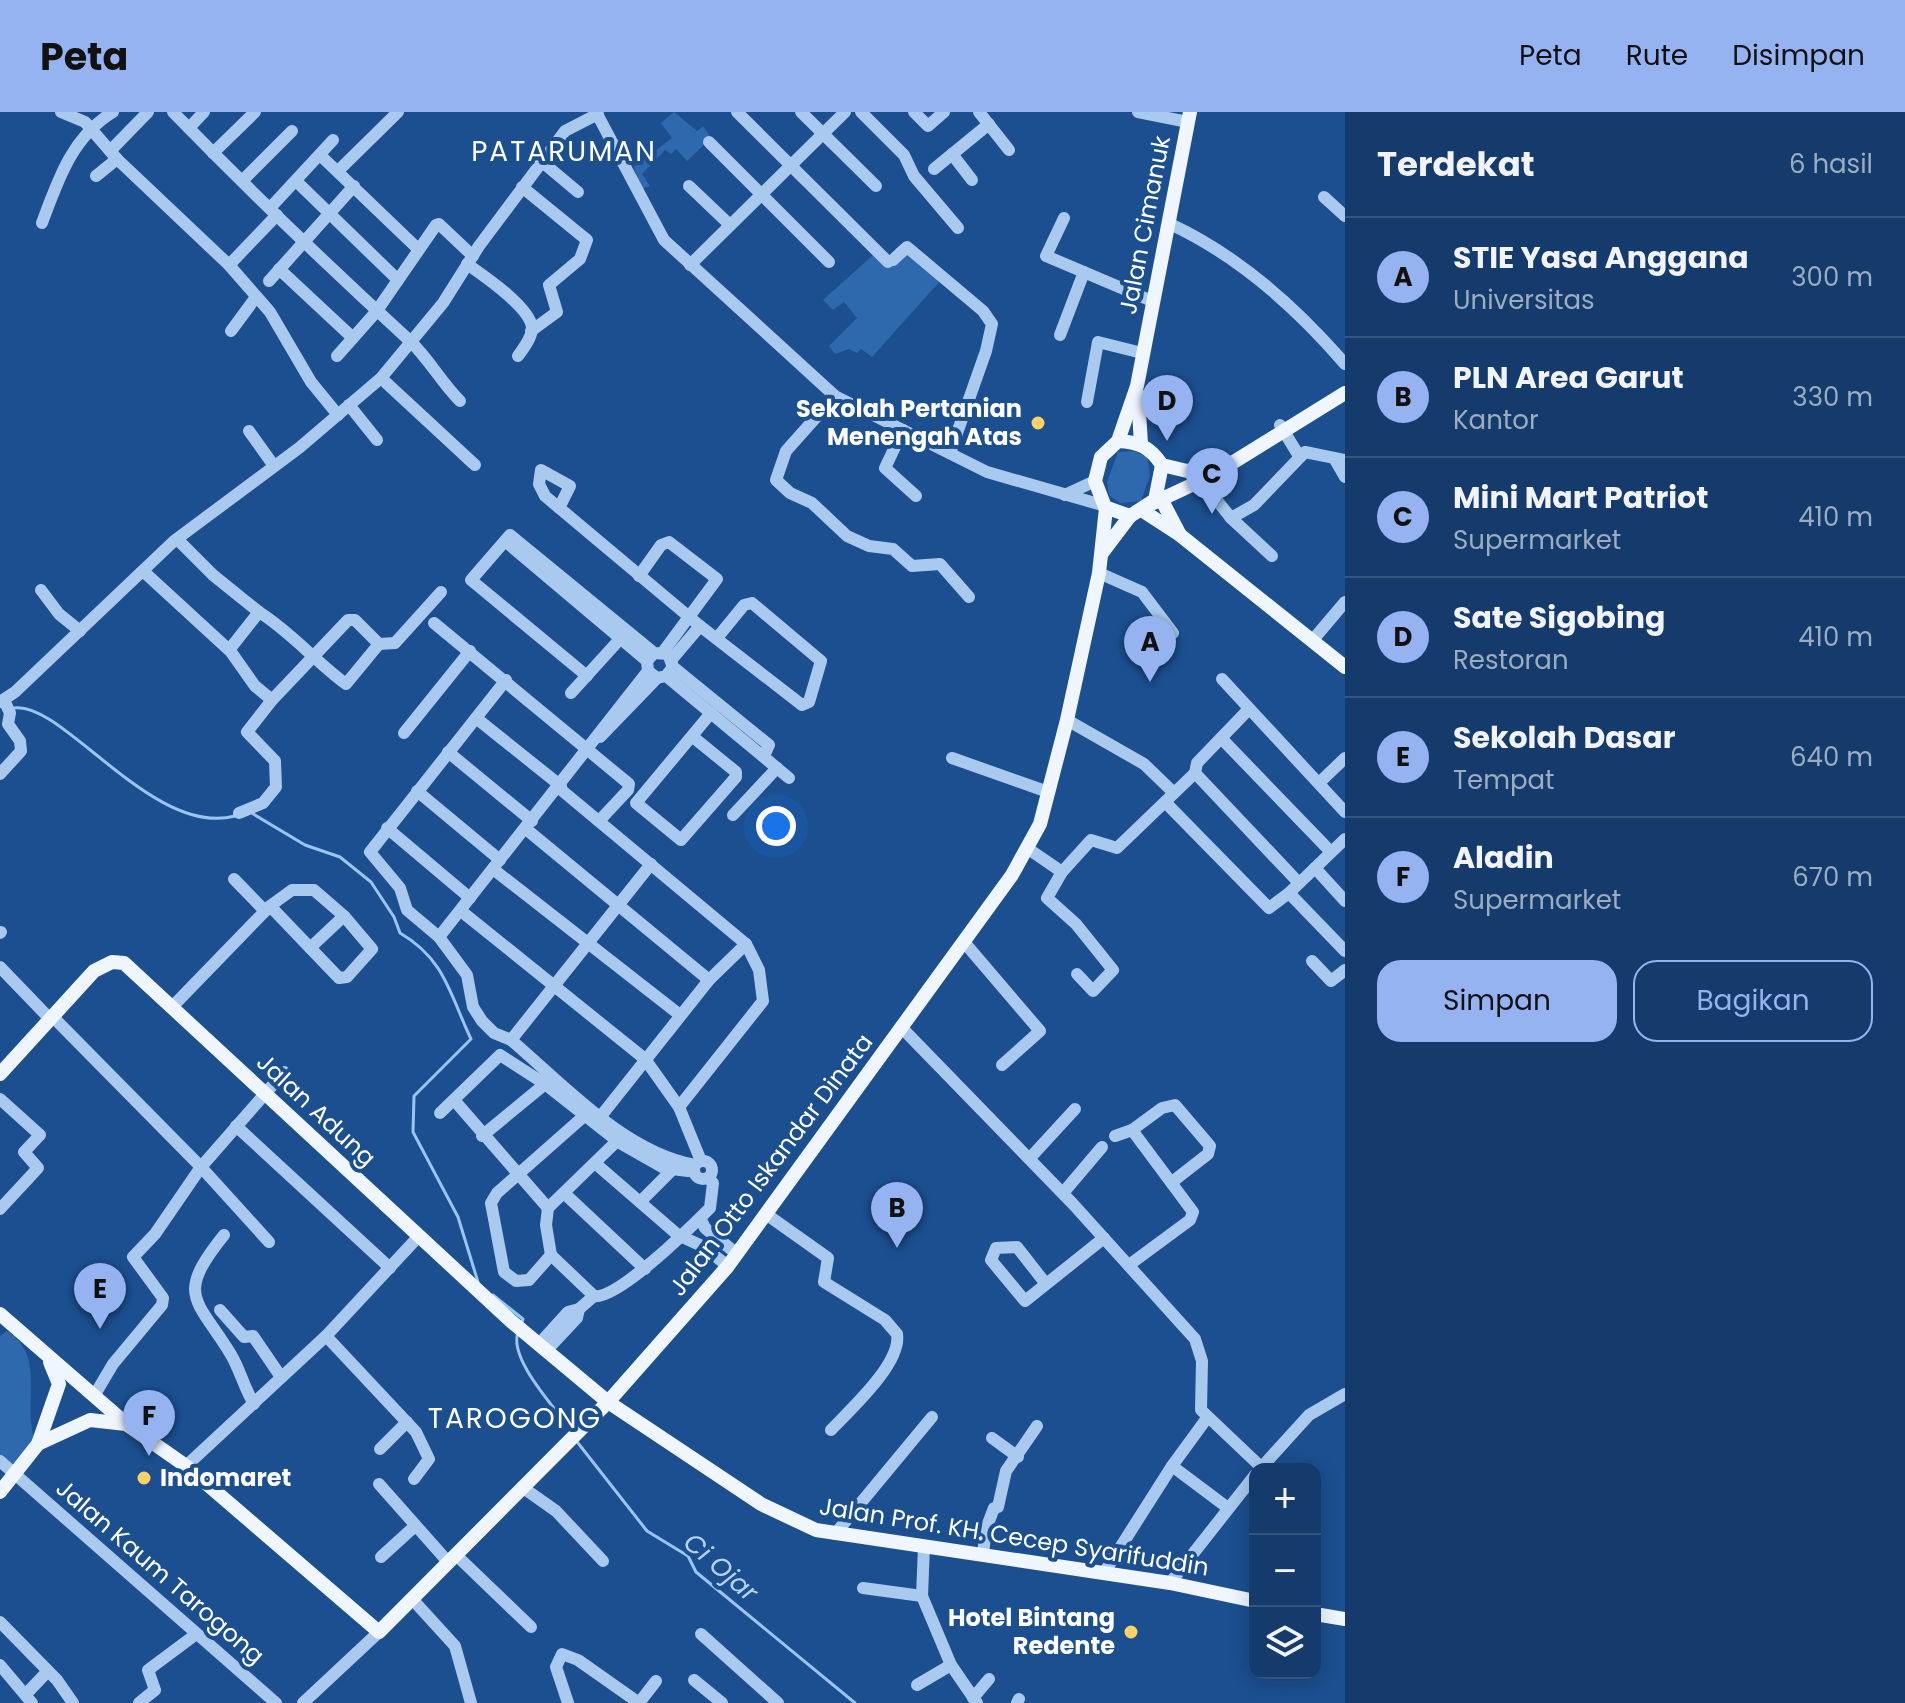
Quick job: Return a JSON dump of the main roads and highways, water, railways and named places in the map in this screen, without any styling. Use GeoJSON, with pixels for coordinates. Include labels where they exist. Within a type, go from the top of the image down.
{"type":"FeatureCollection","features":[{"type":"Feature","properties":{"kind":"main road","name":"Jalan Cimanuk"},"geometry":{"type":"LineString","coordinates":[[1137,386],[1189,117]]}},
{"type":"Feature","properties":{"kind":"main road"},"geometry":{"type":"LineString","coordinates":[[1282,428],[1345,382]]}},
{"type":"Feature","properties":{"kind":"main road"},"geometry":{"type":"LineString","coordinates":[[1137,386],[1118,441],[1101,457],[1095,481],[1104,506],[1148,505],[1180,535],[1345,667]]}},
{"type":"Feature","properties":{"kind":"main road"},"geometry":{"type":"LineString","coordinates":[[1137,386],[1141,444]]}},
{"type":"Feature","properties":{"kind":"main road"},"geometry":{"type":"LineString","coordinates":[[1102,553],[1148,505],[1345,393]]}},
{"type":"Feature","properties":{"kind":"main road"},"geometry":{"type":"LineString","coordinates":[[1118,441],[1141,444],[1154,452],[1162,465],[1196,476]]}},
{"type":"Feature","properties":{"kind":"main road"},"geometry":{"type":"LineString","coordinates":[[1148,505],[1162,465]]}},
{"type":"Feature","properties":{"kind":"main road"},"geometry":{"type":"LineString","coordinates":[[1148,505],[1180,535]]}},
{"type":"Feature","properties":{"kind":"main road","name":"Jalan Otto Iskandar Dinata"},"geometry":{"type":"LineString","coordinates":[[126,1424],[186,1466],[379,1632],[608,1402],[732,1260],[964,942],[1027,848],[1040,824],[1067,720],[1099,573],[1104,506]]}},
{"type":"Feature","properties":{"kind":"main road","name":"Jalan Adung"},"geometry":{"type":"LineString","coordinates":[[0,1074],[94,971],[112,962],[124,963],[517,1326],[608,1402]]}},
{"type":"Feature","properties":{"kind":"main road"},"geometry":{"type":"LineString","coordinates":[[1,1316],[126,1424]]}},
{"type":"Feature","properties":{"kind":"main road"},"geometry":{"type":"LineString","coordinates":[[0,1492],[38,1444],[59,1384],[49,1358]]}},
{"type":"Feature","properties":{"kind":"main road"},"geometry":{"type":"LineString","coordinates":[[59,1384],[77,1381]]}},
{"type":"Feature","properties":{"kind":"main road"},"geometry":{"type":"LineString","coordinates":[[90,1420],[94,1396]]}},
{"type":"Feature","properties":{"kind":"main road","name":"Jalan Prof. KH. Cecep Syarifuddin"},"geometry":{"type":"LineString","coordinates":[[608,1402],[761,1504],[791,1520],[835,1534],[1170,1583],[1249,1600]]}},
{"type":"Feature","properties":{"kind":"main road"},"geometry":{"type":"LineString","coordinates":[[38,1444],[90,1420],[126,1424]]}},
{"type":"Feature","properties":{"kind":"main road"},"geometry":{"type":"LineString","coordinates":[[45,1424],[58,1434]]}},
{"type":"Feature","properties":{"kind":"main road"},"geometry":{"type":"LineString","coordinates":[[1321,1615],[1345,1619]]}},
{"type":"Feature","properties":{"kind":"waterway"},"geometry":{"type":"LineString","coordinates":[[14,708],[34,711],[57,725],[142,789],[173,807],[204,817],[235,816]]}},
{"type":"Feature","properties":{"kind":"waterway"},"geometry":{"type":"LineString","coordinates":[[250,812],[305,845],[340,857],[371,882],[394,917],[400,933],[427,954],[451,993],[471,1039],[414,1096],[413,1132],[458,1217],[478,1282]]}},
{"type":"Feature","properties":{"kind":"waterway"},"geometry":{"type":"LineString","coordinates":[[493,1295],[523,1319],[521,1325]]}},
{"type":"Feature","properties":{"kind":"waterway"},"geometry":{"type":"LineString","coordinates":[[518,1332],[519,1354],[525,1366],[564,1421]]}},
{"type":"Feature","properties":{"kind":"waterway","name":"Ci Ojar"},"geometry":{"type":"LineString","coordinates":[[578,1443],[647,1531],[688,1556],[696,1572],[855,1703]]}},
{"type":"Feature","properties":{"kind":"place","name":"Sekolah Pertanian Menengah Atas"},"geometry":{"type":"Point","coordinates":[1038,423]}},
{"type":"Feature","properties":{"kind":"place","name":"Sate Sigobing"},"geometry":{"type":"Point","coordinates":[1167,441]}},
{"type":"Feature","properties":{"kind":"place","name":"Mini Mart Patriot"},"geometry":{"type":"Point","coordinates":[1212,514]}},
{"type":"Feature","properties":{"kind":"place","name":"STIE Yasa Anggana"},"geometry":{"type":"Point","coordinates":[1150,682]}},
{"type":"Feature","properties":{"kind":"place","name":"PLN Area Garut"},"geometry":{"type":"Point","coordinates":[897,1248]}},
{"type":"Feature","properties":{"kind":"place","name":"Sekolah Dasar"},"geometry":{"type":"Point","coordinates":[100,1329]}},
{"type":"Feature","properties":{"kind":"place","name":"Aladin"},"geometry":{"type":"Point","coordinates":[149,1456]}},
{"type":"Feature","properties":{"kind":"place","name":"Indomaret"},"geometry":{"type":"Point","coordinates":[144,1478]}},
{"type":"Feature","properties":{"kind":"place","name":"Hotel Bintang Redente"},"geometry":{"type":"Point","coordinates":[1131,1632]}},
{"type":"Feature","properties":{"kind":"district","name":"PATARUMAN"},"geometry":{"type":"Point","coordinates":[564,151]}},
{"type":"Feature","properties":{"kind":"district","name":"TAROGONG"},"geometry":{"type":"Point","coordinates":[515,1418]}}]}
